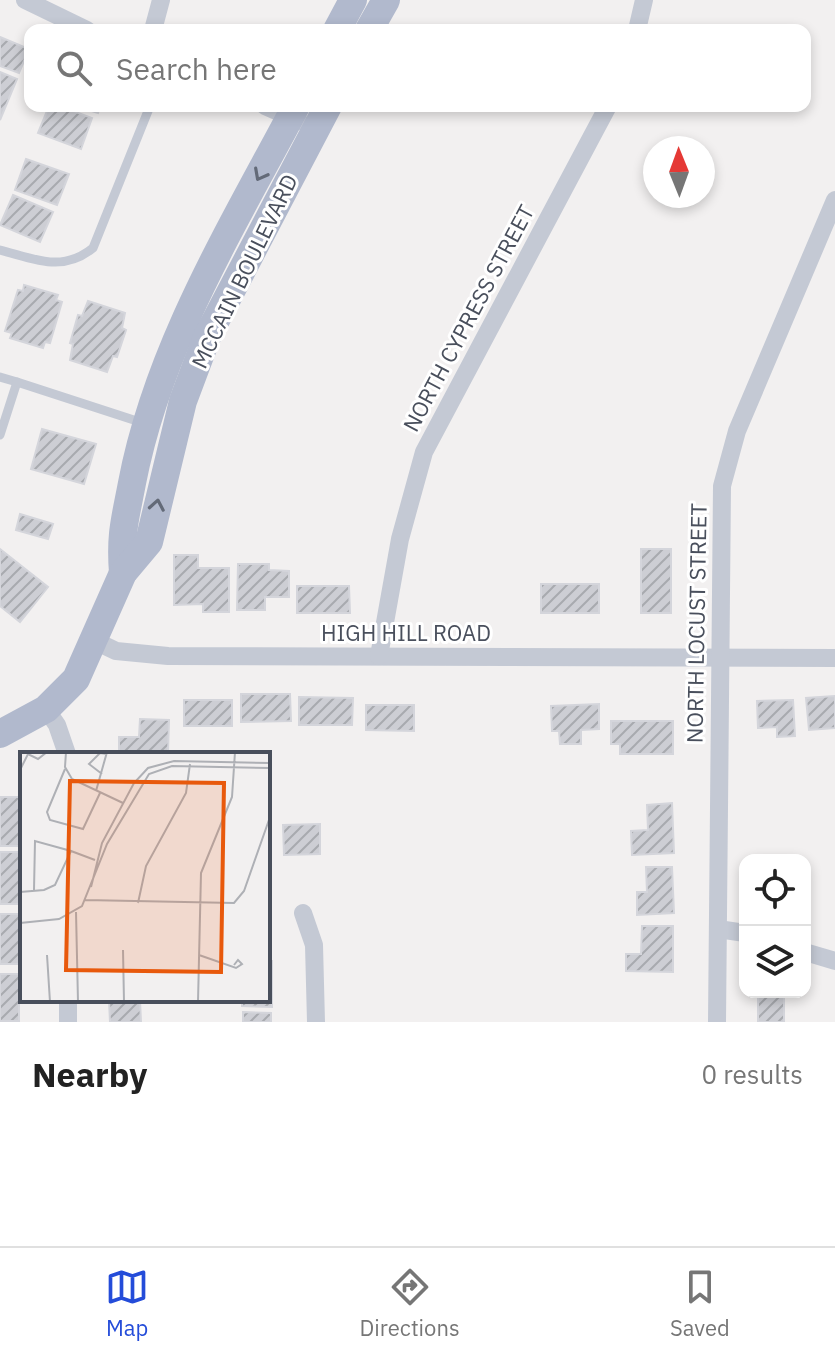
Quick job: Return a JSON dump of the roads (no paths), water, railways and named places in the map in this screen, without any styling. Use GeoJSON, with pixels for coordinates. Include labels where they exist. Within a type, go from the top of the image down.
{"type":"FeatureCollection","features":[{"type":"Feature","properties":{"kind":"main road"},"geometry":{"type":"LineString","coordinates":[[340,24],[353,0]]}},
{"type":"Feature","properties":{"kind":"main road"},"geometry":{"type":"LineString","coordinates":[[372,24],[386,0]]}},
{"type":"Feature","properties":{"kind":"main road","name":"MCCAIN BOULEVARD"},"geometry":{"type":"LineString","coordinates":[[123,573],[120,536],[146,424],[178,334],[283,112]]}},
{"type":"Feature","properties":{"kind":"main road","name":"MCCAIN BOULEVARD"},"geometry":{"type":"LineString","coordinates":[[0,734],[46,709],[76,679],[123,573],[149,542],[183,401],[207,337],[322,117]]}},
{"type":"Feature","properties":{"kind":"street"},"geometry":{"type":"LineString","coordinates":[[25,0],[75,24]]}},
{"type":"Feature","properties":{"kind":"street"},"geometry":{"type":"LineString","coordinates":[[155,24],[161,0]]}},
{"type":"Feature","properties":{"kind":"street"},"geometry":{"type":"LineString","coordinates":[[638,24],[644,0]]}},
{"type":"Feature","properties":{"kind":"street"},"geometry":{"type":"LineString","coordinates":[[295,112],[322,117]]}},
{"type":"Feature","properties":{"kind":"street","name":"NORTH CYPRESS STREET"},"geometry":{"type":"LineString","coordinates":[[379,656],[400,539],[424,452],[605,112]]}},
{"type":"Feature","properties":{"kind":"street","name":"NORTH LOCUST STREET"},"geometry":{"type":"LineString","coordinates":[[717,1022],[719,514],[726,466],[737,431],[835,200]]}},
{"type":"Feature","properties":{"kind":"street","name":"HIGH HILL ROAD"},"geometry":{"type":"LineString","coordinates":[[95,641],[116,651],[157,655],[835,658]]}},
{"type":"Feature","properties":{"kind":"street"},"geometry":{"type":"LineString","coordinates":[[46,709],[57,725],[66,752]]}},
{"type":"Feature","properties":{"kind":"street"},"geometry":{"type":"LineString","coordinates":[[303,913],[314,945],[316,1022]]}},
{"type":"Feature","properties":{"kind":"street"},"geometry":{"type":"LineString","coordinates":[[718,929],[739,932]]}},
{"type":"Feature","properties":{"kind":"street"},"geometry":{"type":"LineString","coordinates":[[811,954],[835,961]]}},
{"type":"Feature","properties":{"kind":"lane"},"geometry":{"type":"LineString","coordinates":[[0,250],[52,263],[77,261],[93,248],[148,112]]}},
{"type":"Feature","properties":{"kind":"lane"},"geometry":{"type":"LineString","coordinates":[[0,377],[146,424]]}},
{"type":"Feature","properties":{"kind":"lane"},"geometry":{"type":"LineString","coordinates":[[0,435],[17,382]]}}]}
